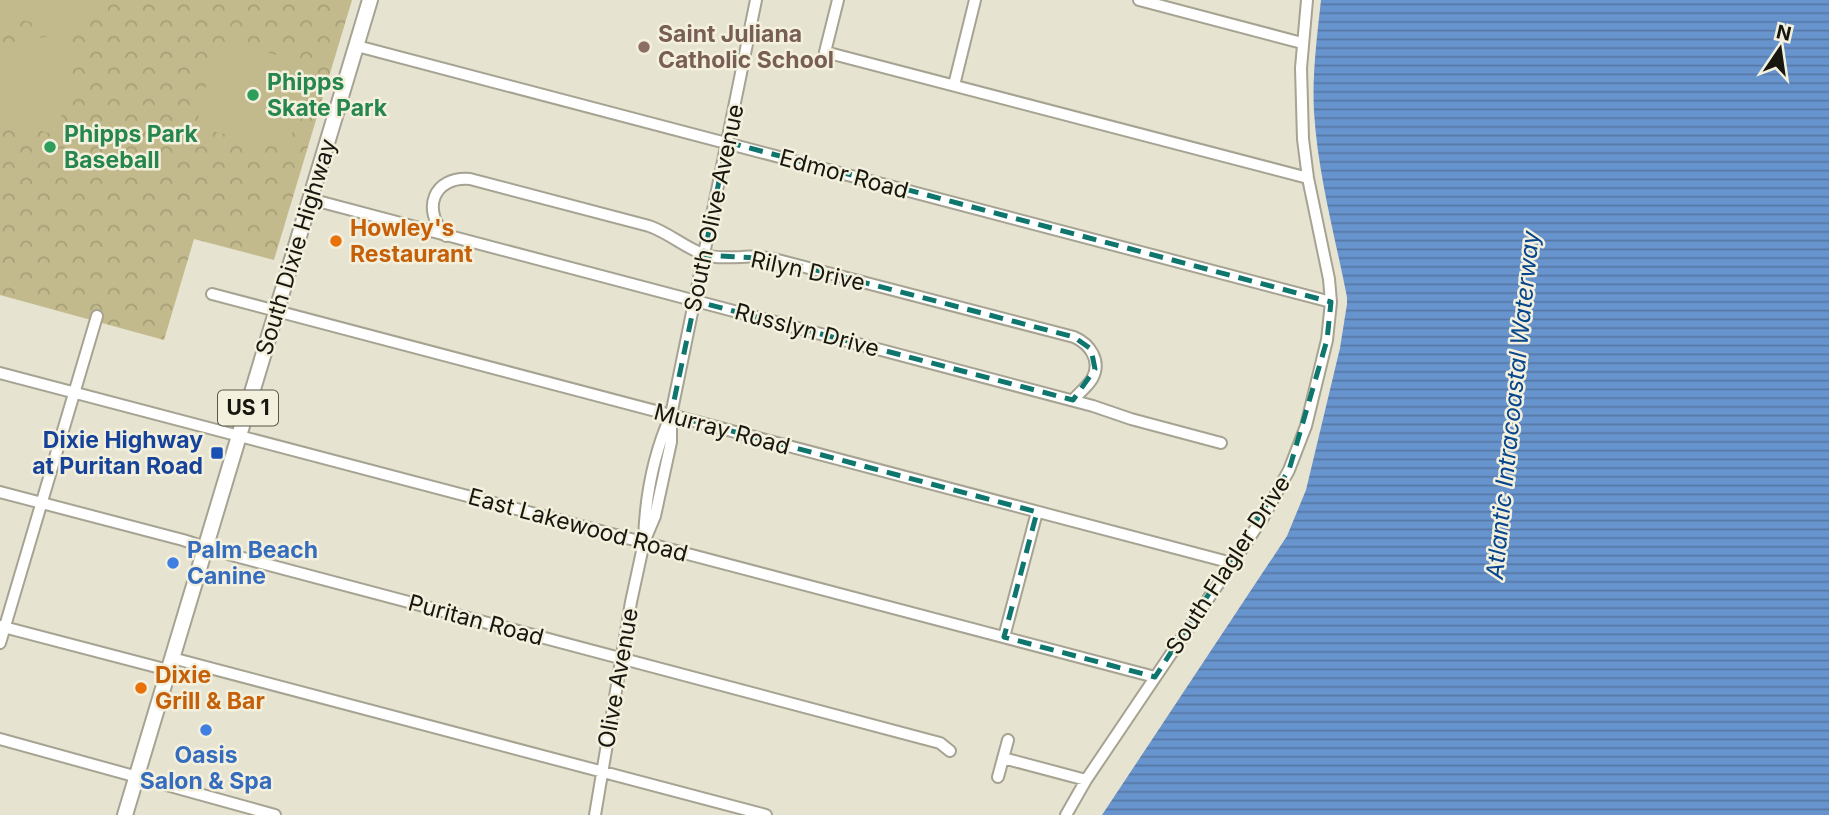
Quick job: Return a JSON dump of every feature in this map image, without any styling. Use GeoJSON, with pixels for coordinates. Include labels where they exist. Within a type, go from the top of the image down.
{"type":"FeatureCollection","features":[{"type":"Feature","properties":{"kind":"main road","name":"South Dixie Highway"},"geometry":{"type":"LineString","coordinates":[[125,815],[370,0]]}},
{"type":"Feature","properties":{"kind":"street","name":"South Olive Avenue"},"geometry":{"type":"LineString","coordinates":[[671,415],[756,0]]}},
{"type":"Feature","properties":{"kind":"street"},"geometry":{"type":"LineString","coordinates":[[838,0],[825,52],[1308,178]]}},
{"type":"Feature","properties":{"kind":"street"},"geometry":{"type":"LineString","coordinates":[[954,85],[975,0]]}},
{"type":"Feature","properties":{"kind":"street"},"geometry":{"type":"LineString","coordinates":[[1139,0],[1302,43]]}},
{"type":"Feature","properties":{"kind":"street","name":"South Flagler Drive"},"geometry":{"type":"LineString","coordinates":[[1066,815],[1086,780],[1278,494],[1299,445],[1327,340],[1331,302],[1329,277],[1308,178],[1301,104],[1302,43],[1307,0]]}},
{"type":"Feature","properties":{"kind":"street","name":"Edmor Road"},"geometry":{"type":"LineString","coordinates":[[357,46],[1331,302]]}},
{"type":"Feature","properties":{"kind":"street","name":"Rilyn Drive"},"geometry":{"type":"LineString","coordinates":[[446,236],[434,220],[434,198],[449,182],[470,179],[649,226],[669,234],[704,255],[717,258],[774,259],[1074,337],[1091,349],[1096,369],[1087,387],[1073,400]]}},
{"type":"Feature","properties":{"kind":"street","name":"Russlyn Drive"},"geometry":{"type":"LineString","coordinates":[[310,199],[1073,400],[1221,443]]}},
{"type":"Feature","properties":{"kind":"street","name":"Murray Road"},"geometry":{"type":"LineString","coordinates":[[212,294],[1232,563]]}},
{"type":"Feature","properties":{"kind":"street"},"geometry":{"type":"LineString","coordinates":[[0,643],[2,627],[42,504],[97,316]]}},
{"type":"Feature","properties":{"kind":"street","name":"East Lakewood Road"},"geometry":{"type":"LineString","coordinates":[[0,373],[1155,677]]}},
{"type":"Feature","properties":{"kind":"street","name":"Olive Avenue"},"geometry":{"type":"LineString","coordinates":[[595,815],[621,658],[644,542],[655,516],[671,442],[671,415]]}},
{"type":"Feature","properties":{"kind":"street","name":"Puritan Road"},"geometry":{"type":"LineString","coordinates":[[0,492],[940,743],[950,751]]}},
{"type":"Feature","properties":{"kind":"street"},"geometry":{"type":"LineString","coordinates":[[1004,637],[1037,512]]}},
{"type":"Feature","properties":{"kind":"street"},"geometry":{"type":"LineString","coordinates":[[2,627],[170,664],[766,815]]}},
{"type":"Feature","properties":{"kind":"street"},"geometry":{"type":"LineString","coordinates":[[0,739],[275,815]]}},
{"type":"Feature","properties":{"kind":"street"},"geometry":{"type":"LineString","coordinates":[[998,777],[1008,740]]}},
{"type":"Feature","properties":{"kind":"street"},"geometry":{"type":"LineString","coordinates":[[1003,758],[1086,780]]}},
{"type":"Feature","properties":{"kind":"highlighted area"},"geometry":{"type":"Polygon","coordinates":[[[727,142],[1331,302],[1327,340],[1289,470],[1155,677],[1004,637],[1037,512],[671,415],[695,301],[1073,400],[1095,369],[1091,349],[1074,337],[774,259],[704,255],[727,142]]]}},
{"type":"Feature","properties":{"kind":"green space"},"geometry":{"type":"Polygon","coordinates":[[[0,0],[352,0],[274,260],[194,239],[164,340],[0,295],[0,0]]]}},
{"type":"Feature","properties":{"kind":"green space"},"geometry":{"type":"Polygon","coordinates":[[[0,0],[91,0],[84,29],[75,32],[0,15],[0,0]]]}},
{"type":"Feature","properties":{"kind":"green space"},"geometry":{"type":"Polygon","coordinates":[[[49,37],[78,44],[59,125],[48,133],[0,119],[0,49],[20,39],[49,37]]]}},
{"type":"Feature","properties":{"kind":"green space","name":"Phipps Skate Park"},"geometry":{"type":"Polygon","coordinates":[[[217,40],[310,63],[288,150],[196,127],[217,40]]]}},
{"type":"Feature","properties":{"kind":"water","name":"Atlantic Intracoastal Waterway"},"geometry":{"type":"Polygon","coordinates":[[[1321,0],[1829,0],[1829,815],[1102,815],[1287,536],[1306,490],[1340,348],[1347,304],[1316,136],[1314,70],[1321,0]]]}},
{"type":"Feature","properties":{"kind":"place","name":"Saint Juliana Catholic School"},"geometry":{"type":"Point","coordinates":[644,47]}},
{"type":"Feature","properties":{"kind":"place","name":"Phipps Skate Park"},"geometry":{"type":"Point","coordinates":[253,95]}},
{"type":"Feature","properties":{"kind":"place","name":"Phipps Park Baseball"},"geometry":{"type":"Point","coordinates":[50,147]}},
{"type":"Feature","properties":{"kind":"place","name":"Howley's Restaurant"},"geometry":{"type":"Point","coordinates":[336,241]}},
{"type":"Feature","properties":{"kind":"place","name":"Dixie Highway at Puritan Road"},"geometry":{"type":"Point","coordinates":[217,453]}},
{"type":"Feature","properties":{"kind":"place","name":"Palm Beach Canine"},"geometry":{"type":"Point","coordinates":[173,563]}},
{"type":"Feature","properties":{"kind":"place","name":"Dixie Grill & Bar"},"geometry":{"type":"Point","coordinates":[141,688]}},
{"type":"Feature","properties":{"kind":"place","name":"Oasis Salon & Spa"},"geometry":{"type":"Point","coordinates":[206,730]}}]}
